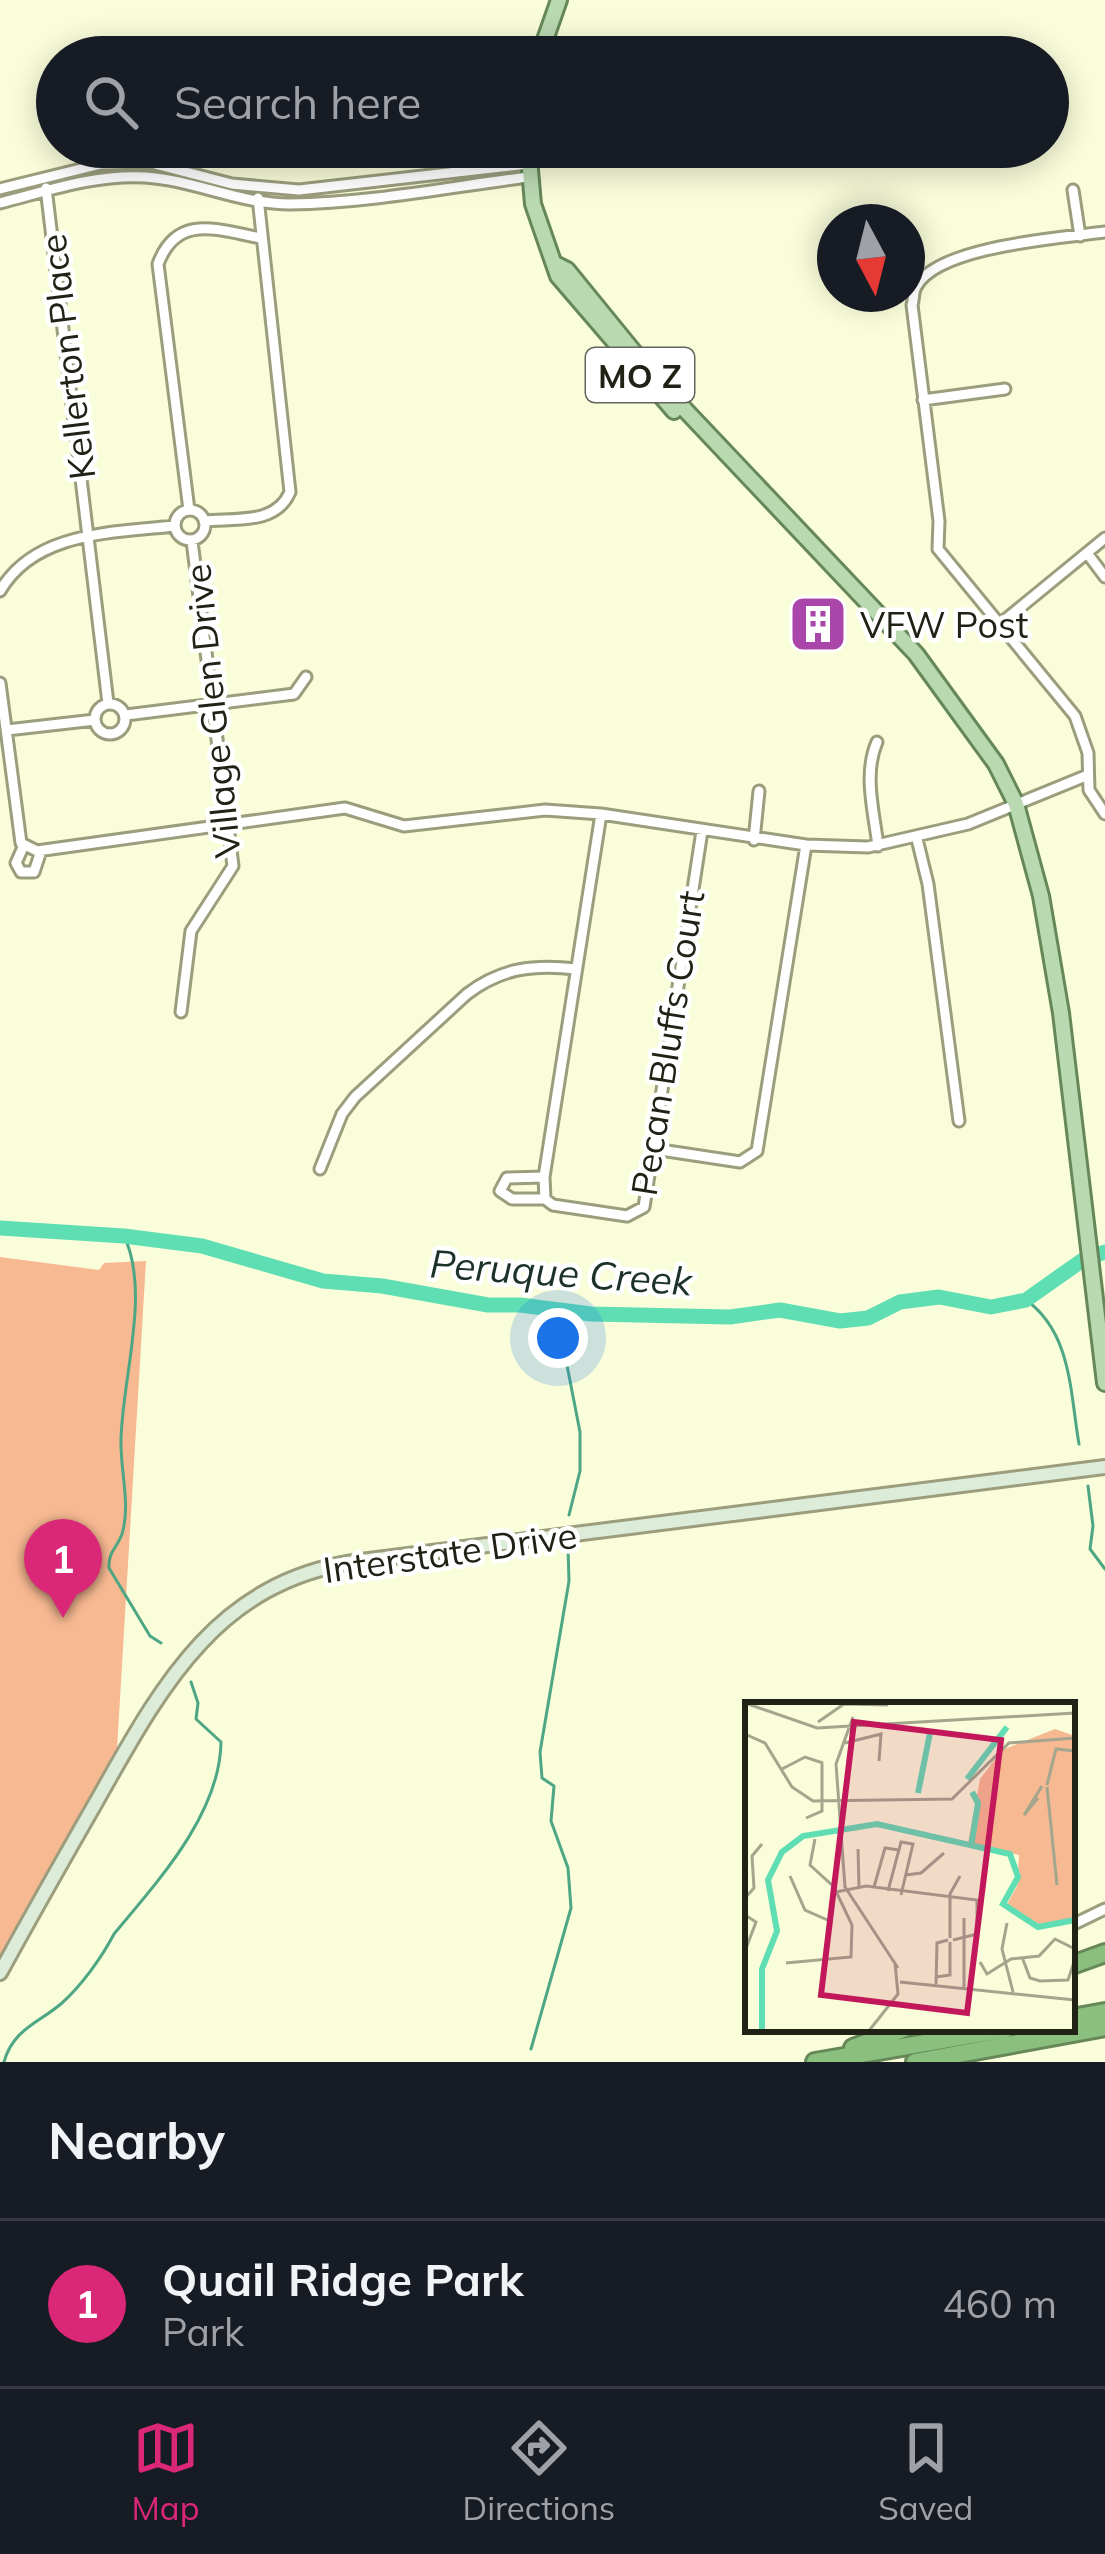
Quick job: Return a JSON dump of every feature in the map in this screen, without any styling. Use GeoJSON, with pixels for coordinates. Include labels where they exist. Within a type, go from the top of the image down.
{"type":"FeatureCollection","features":[{"type":"Feature","properties":{"kind":"highway"},"geometry":{"type":"LineString","coordinates":[[1075,1964],[1105,1953]]}},
{"type":"Feature","properties":{"kind":"highway"},"geometry":{"type":"LineString","coordinates":[[1075,2017],[1105,2012]]}},
{"type":"Feature","properties":{"kind":"highway"},"geometry":{"type":"LineString","coordinates":[[915,2062],[1105,2027]]}},
{"type":"Feature","properties":{"kind":"highway"},"geometry":{"type":"LineString","coordinates":[[815,2062],[895,2032]]}},
{"type":"Feature","properties":{"kind":"highway"},"geometry":{"type":"LineString","coordinates":[[815,2062],[989,2032]]}},
{"type":"Feature","properties":{"kind":"main road"},"geometry":{"type":"LineString","coordinates":[[546,36],[559,0]]}},
{"type":"Feature","properties":{"kind":"main road","name":"MO Z"},"geometry":{"type":"LineString","coordinates":[[528,171],[539,222],[557,265],[567,270],[655,378],[916,654],[996,764],[1016,804],[1050,943],[1105,1383]]}},
{"type":"Feature","properties":{"kind":"main road","name":"Interstate Drive"},"geometry":{"type":"LineString","coordinates":[[0,1973],[155,1700],[214,1628],[269,1588],[353,1562],[1105,1467]]}},
{"type":"Feature","properties":{"kind":"street"},"geometry":{"type":"LineString","coordinates":[[0,188],[79,168]]}},
{"type":"Feature","properties":{"kind":"street"},"geometry":{"type":"LineString","coordinates":[[173,168],[255,187],[315,190],[528,171]]}},
{"type":"Feature","properties":{"kind":"street"},"geometry":{"type":"LineString","coordinates":[[0,203],[111,177],[145,177],[260,202],[332,202],[528,171]]}},
{"type":"Feature","properties":{"kind":"street","name":"Kellerton Place"},"geometry":{"type":"LineString","coordinates":[[46,177],[108,704]]}},
{"type":"Feature","properties":{"kind":"street"},"geometry":{"type":"LineString","coordinates":[[255,187],[260,202],[290,492],[274,514],[204,521],[189,510],[158,264],[164,248],[187,230],[206,228],[261,238]]}},
{"type":"Feature","properties":{"kind":"street"},"geometry":{"type":"LineString","coordinates":[[1073,190],[1080,236]]}},
{"type":"Feature","properties":{"kind":"street"},"geometry":{"type":"LineString","coordinates":[[1105,232],[964,255],[936,268],[916,285],[913,327],[939,521],[938,549],[1075,716],[1088,753],[1094,800],[1105,814]]}},
{"type":"Feature","properties":{"kind":"street"},"geometry":{"type":"LineString","coordinates":[[922,400],[1005,389]]}},
{"type":"Feature","properties":{"kind":"street"},"geometry":{"type":"LineString","coordinates":[[174,526],[182,512],[189,510]]}},
{"type":"Feature","properties":{"kind":"street"},"geometry":{"type":"LineString","coordinates":[[174,526],[192,541],[205,530],[204,521]]}},
{"type":"Feature","properties":{"kind":"street"},"geometry":{"type":"LineString","coordinates":[[0,590],[14,570],[56,543],[174,526]]}},
{"type":"Feature","properties":{"kind":"street"},"geometry":{"type":"LineString","coordinates":[[1000,624],[1105,538]]}},
{"type":"Feature","properties":{"kind":"street","name":"Village Glen Drive"},"geometry":{"type":"LineString","coordinates":[[181,1012],[191,932],[233,866],[192,541]]}},
{"type":"Feature","properties":{"kind":"street"},"geometry":{"type":"LineString","coordinates":[[1087,553],[1105,577]]}},
{"type":"Feature","properties":{"kind":"street"},"geometry":{"type":"LineString","coordinates":[[126,715],[294,694],[306,677]]}},
{"type":"Feature","properties":{"kind":"street"},"geometry":{"type":"LineString","coordinates":[[0,682],[26,847],[16,863],[21,872],[34,872],[41,850]]}},
{"type":"Feature","properties":{"kind":"street"},"geometry":{"type":"LineString","coordinates":[[108,704],[116,704],[126,715],[117,733],[98,729],[94,720],[96,712],[108,704]]}},
{"type":"Feature","properties":{"kind":"street"},"geometry":{"type":"LineString","coordinates":[[7,730],[94,720]]}},
{"type":"Feature","properties":{"kind":"street"},"geometry":{"type":"LineString","coordinates":[[877,742],[869,772],[878,846]]}},
{"type":"Feature","properties":{"kind":"street"},"geometry":{"type":"LineString","coordinates":[[26,847],[41,850],[345,808],[404,826],[544,810],[806,845],[878,846],[968,824],[1088,775]]}},
{"type":"Feature","properties":{"kind":"street"},"geometry":{"type":"LineString","coordinates":[[754,839],[759,791]]}},
{"type":"Feature","properties":{"kind":"street"},"geometry":{"type":"LineString","coordinates":[[544,1177],[507,1178],[500,1190],[512,1199],[545,1199],[544,1177],[601,814]]}},
{"type":"Feature","properties":{"kind":"street","name":"Pecan Bluffs Court"},"geometry":{"type":"LineString","coordinates":[[545,1199],[553,1205],[636,1214],[644,1207],[702,831]]}},
{"type":"Feature","properties":{"kind":"street"},"geometry":{"type":"LineString","coordinates":[[916,839],[928,884],[959,1121]]}},
{"type":"Feature","properties":{"kind":"street"},"geometry":{"type":"LineString","coordinates":[[654,1149],[740,1162],[757,1151],[806,845]]}},
{"type":"Feature","properties":{"kind":"street"},"geometry":{"type":"LineString","coordinates":[[320,1169],[342,1114],[355,1097],[466,994],[510,970],[545,965],[577,969]]}},
{"type":"Feature","properties":{"kind":"street"},"geometry":{"type":"LineString","coordinates":[[1075,1923],[1105,1909]]}},
{"type":"Feature","properties":{"kind":"shaded area"},"geometry":{"type":"Polygon","coordinates":[[[0,1257],[99,1270],[104,1263],[146,1261],[117,1749],[0,1960],[0,1257]]]}},
{"type":"Feature","properties":{"kind":"waterway","name":"Peruque Creek"},"geometry":{"type":"LineString","coordinates":[[0,1228],[202,1246],[323,1281],[488,1305],[591,1314],[730,1317],[780,1310],[840,1321],[868,1318],[900,1302],[939,1297],[991,1307],[1026,1300],[1084,1259],[1105,1252]]}},
{"type":"Feature","properties":{"kind":"waterway"},"geometry":{"type":"LineString","coordinates":[[124,1236],[132,1258],[135,1309],[121,1440],[124,1523],[109,1568],[150,1636],[161,1643]]}},
{"type":"Feature","properties":{"kind":"waterway"},"geometry":{"type":"LineString","coordinates":[[1026,1300],[1041,1314],[1061,1347],[1079,1444]]}},
{"type":"Feature","properties":{"kind":"waterway"},"geometry":{"type":"LineString","coordinates":[[556,1309],[580,1432],[580,1471],[569,1515]]}},
{"type":"Feature","properties":{"kind":"waterway"},"geometry":{"type":"LineString","coordinates":[[1088,1486],[1093,1526],[1090,1549],[1105,1569]]}},
{"type":"Feature","properties":{"kind":"waterway"},"geometry":{"type":"LineString","coordinates":[[531,2049],[571,1908],[568,1868],[551,1821],[554,1786],[542,1778],[540,1752],[569,1581],[568,1548]]}},
{"type":"Feature","properties":{"kind":"waterway"},"geometry":{"type":"LineString","coordinates":[[4,2062],[20,2034],[62,2003],[84,1979],[198,1820],[218,1769],[221,1742],[196,1719],[198,1703],[191,1682]]}},
{"type":"Feature","properties":{"kind":"place","name":"VFW Post"},"geometry":{"type":"Point","coordinates":[818,624]}},
{"type":"Feature","properties":{"kind":"place","name":"Quail Ridge Park"},"geometry":{"type":"Point","coordinates":[63,1618]}}]}
